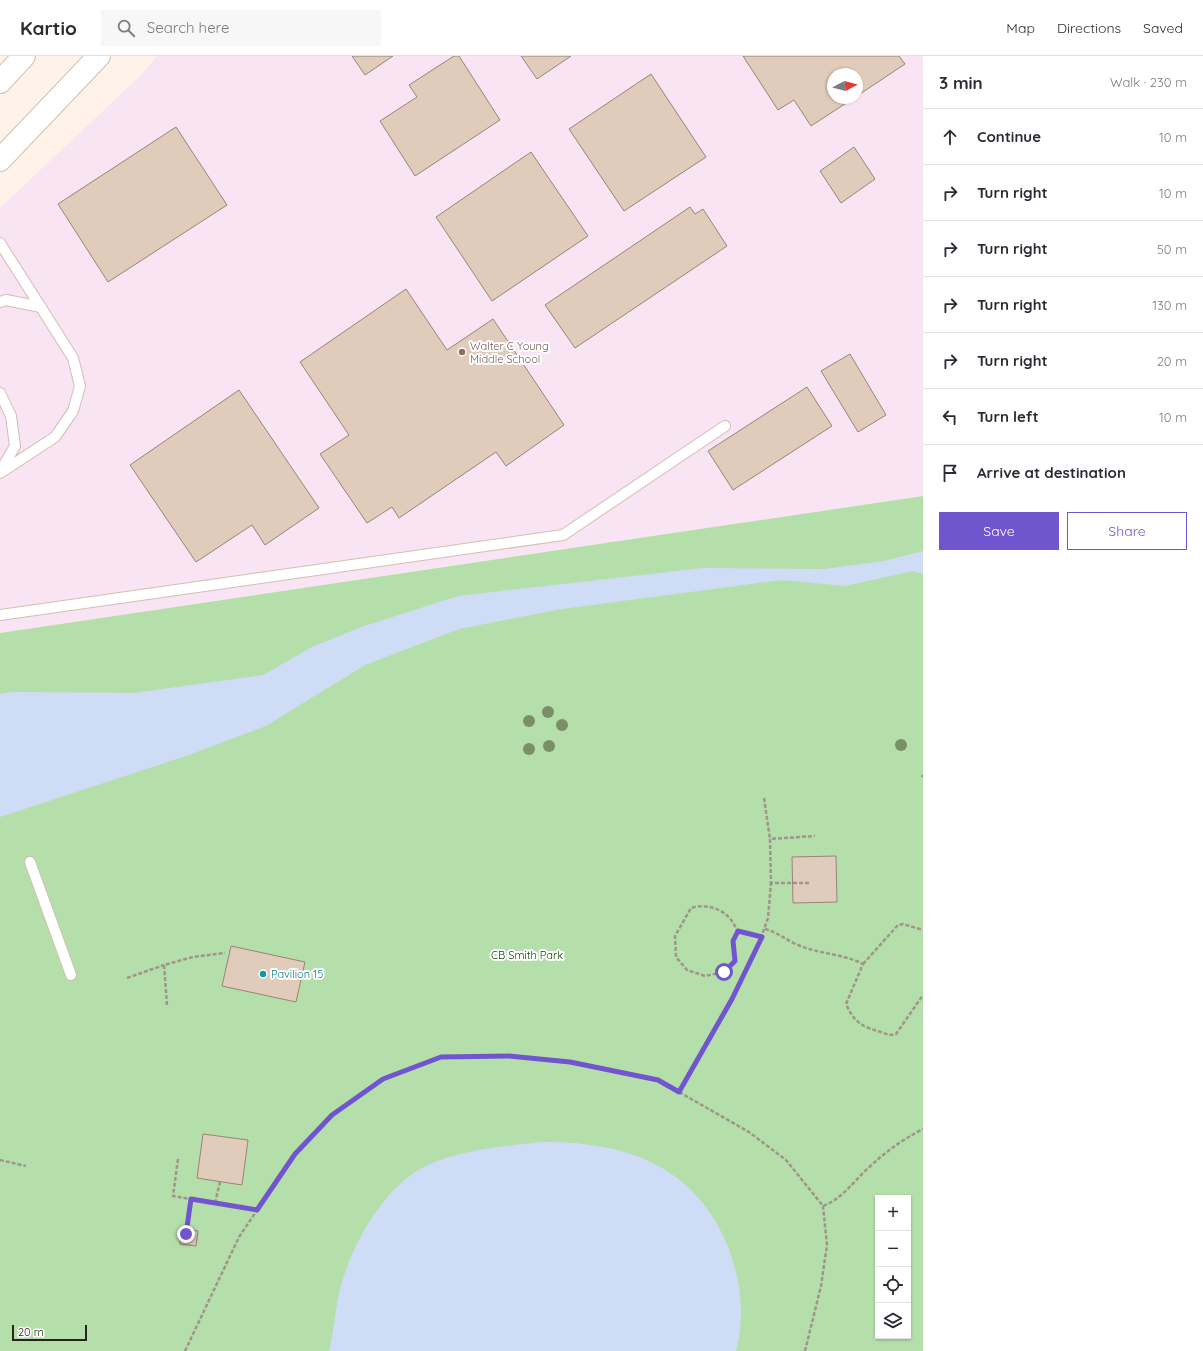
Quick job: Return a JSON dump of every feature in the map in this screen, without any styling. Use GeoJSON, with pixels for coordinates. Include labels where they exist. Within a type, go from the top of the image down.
{"type":"FeatureCollection","features":[{"type":"Feature","properties":{"kind":"street"},"geometry":{"type":"LineString","coordinates":[[0,82],[24,56]]}},
{"type":"Feature","properties":{"kind":"street"},"geometry":{"type":"LineString","coordinates":[[0,160],[98,56]]}},
{"type":"Feature","properties":{"kind":"lane"},"geometry":{"type":"LineString","coordinates":[[0,243],[73,358],[80,386],[74,411],[54,437],[0,472]]}},
{"type":"Feature","properties":{"kind":"lane"},"geometry":{"type":"LineString","coordinates":[[0,302],[6,300],[41,308]]}},
{"type":"Feature","properties":{"kind":"lane"},"geometry":{"type":"LineString","coordinates":[[0,393],[11,416],[15,446],[0,472]]}},
{"type":"Feature","properties":{"kind":"lane"},"geometry":{"type":"LineString","coordinates":[[0,615],[563,535],[725,426]]}},
{"type":"Feature","properties":{"kind":"lane"},"geometry":{"type":"LineString","coordinates":[[30,862],[71,975]]}},
{"type":"Feature","properties":{"kind":"path"},"geometry":{"type":"LineString","coordinates":[[679,1092],[732,999],[765,929],[768,918],[771,883],[770,840],[764,798]]}},
{"type":"Feature","properties":{"kind":"path"},"geometry":{"type":"LineString","coordinates":[[770,840],[816,836]]}},
{"type":"Feature","properties":{"kind":"path"},"geometry":{"type":"LineString","coordinates":[[771,883],[809,883]]}},
{"type":"Feature","properties":{"kind":"path"},"geometry":{"type":"LineString","coordinates":[[700,905],[721,911],[734,920],[738,931],[733,941],[735,961],[724,972],[705,976],[687,970],[676,957],[675,936],[691,908],[700,905]]}},
{"type":"Feature","properties":{"kind":"path"},"geometry":{"type":"LineString","coordinates":[[923,930],[903,924],[898,926],[863,964],[846,1004],[851,1016],[864,1027],[891,1035],[896,1034],[923,995]]}},
{"type":"Feature","properties":{"kind":"path"},"geometry":{"type":"LineString","coordinates":[[765,929],[776,932],[797,945],[830,956],[853,959],[863,964]]}},
{"type":"Feature","properties":{"kind":"path"},"geometry":{"type":"LineString","coordinates":[[738,931],[762,937]]}},
{"type":"Feature","properties":{"kind":"path"},"geometry":{"type":"LineString","coordinates":[[127,978],[193,957],[226,953]]}},
{"type":"Feature","properties":{"kind":"path"},"geometry":{"type":"LineString","coordinates":[[164,965],[167,1005]]}},
{"type":"Feature","properties":{"kind":"path"},"geometry":{"type":"LineString","coordinates":[[185,1351],[239,1237],[295,1154],[332,1115],[383,1079],[441,1057],[509,1056],[570,1062],[658,1080],[749,1132],[786,1160],[823,1206],[827,1245],[822,1286],[805,1351]]}},
{"type":"Feature","properties":{"kind":"path"},"geometry":{"type":"LineString","coordinates":[[823,1206],[835,1202],[865,1171],[899,1142],[923,1129]]}},
{"type":"Feature","properties":{"kind":"path"},"geometry":{"type":"LineString","coordinates":[[178,1158],[173,1196],[257,1210]]}},
{"type":"Feature","properties":{"kind":"path"},"geometry":{"type":"LineString","coordinates":[[0,1160],[26,1166]]}},
{"type":"Feature","properties":{"kind":"path"},"geometry":{"type":"LineString","coordinates":[[215,1203],[220,1182]]}},
{"type":"Feature","properties":{"kind":"path"},"geometry":{"type":"LineString","coordinates":[[186,1234],[191,1199]]}},
{"type":"Feature","properties":{"kind":"shaded area","name":"Walter C Young Middle School"},"geometry":{"type":"Polygon","coordinates":[[[157,56],[923,56],[923,496],[0,633],[0,208],[141,75],[157,56]]]}},
{"type":"Feature","properties":{"kind":"green space","name":"CB Smith Park"},"geometry":{"type":"Polygon","coordinates":[[[923,496],[923,1351],[0,1351],[0,633],[923,496]]]}},
{"type":"Feature","properties":{"kind":"water"},"geometry":{"type":"Polygon","coordinates":[[[923,551],[923,574],[913,571],[845,586],[782,580],[562,609],[459,629],[365,665],[266,726],[189,755],[0,817],[0,694],[13,692],[134,693],[263,675],[312,647],[364,626],[458,596],[703,568],[824,569],[884,561],[923,551]]]}},
{"type":"Feature","properties":{"kind":"water"},"geometry":{"type":"Polygon","coordinates":[[[544,1142],[577,1143],[625,1152],[656,1164],[689,1188],[706,1207],[720,1229],[730,1252],[737,1276],[741,1302],[740,1327],[736,1351],[329,1351],[333,1334],[336,1307],[347,1266],[374,1214],[399,1185],[413,1173],[428,1165],[456,1155],[485,1149],[544,1142]]]}},
{"type":"Feature","properties":{"kind":"building"},"geometry":{"type":"Polygon","coordinates":[[[352,56],[393,56],[365,75],[352,56]]]}},
{"type":"Feature","properties":{"kind":"building"},"geometry":{"type":"Polygon","coordinates":[[[454,56],[459,56],[500,120],[415,176],[380,121],[417,97],[409,85],[454,56]]]}},
{"type":"Feature","properties":{"kind":"building"},"geometry":{"type":"Polygon","coordinates":[[[521,56],[571,56],[537,79],[521,56]]]}},
{"type":"Feature","properties":{"kind":"building"},"geometry":{"type":"Polygon","coordinates":[[[743,56],[899,56],[905,64],[863,92],[863,68],[827,68],[827,104],[845,104],[811,126],[794,100],[778,110],[743,56]]]}},
{"type":"Feature","properties":{"kind":"building"},"geometry":{"type":"Polygon","coordinates":[[[651,74],[706,157],[624,211],[569,129],[651,74]]]}},
{"type":"Feature","properties":{"kind":"building"},"geometry":{"type":"Polygon","coordinates":[[[176,127],[227,205],[108,282],[58,204],[176,127]]]}},
{"type":"Feature","properties":{"kind":"building"},"geometry":{"type":"Polygon","coordinates":[[[854,147],[875,179],[841,203],[820,171],[854,147]]]}},
{"type":"Feature","properties":{"kind":"building"},"geometry":{"type":"Polygon","coordinates":[[[531,152],[588,236],[492,301],[436,217],[531,152]]]}},
{"type":"Feature","properties":{"kind":"building"},"geometry":{"type":"Polygon","coordinates":[[[690,207],[695,214],[703,209],[727,246],[575,348],[545,305],[690,207]]]}},
{"type":"Feature","properties":{"kind":"building"},"geometry":{"type":"Polygon","coordinates":[[[406,289],[447,350],[493,319],[564,425],[506,466],[496,452],[399,518],[392,507],[367,523],[320,454],[349,435],[300,362],[406,289]]]}},
{"type":"Feature","properties":{"kind":"building"},"geometry":{"type":"Polygon","coordinates":[[[850,354],[886,415],[858,432],[821,371],[850,354]]]}},
{"type":"Feature","properties":{"kind":"building"},"geometry":{"type":"Polygon","coordinates":[[[807,387],[832,426],[733,490],[708,451],[807,387]]]}},
{"type":"Feature","properties":{"kind":"building"},"geometry":{"type":"Polygon","coordinates":[[[239,390],[319,508],[265,545],[252,525],[196,562],[130,465],[239,390]]]}},
{"type":"Feature","properties":{"kind":"building"},"geometry":{"type":"Polygon","coordinates":[[[836,856],[837,902],[793,903],[792,857],[836,856]]]}},
{"type":"Feature","properties":{"kind":"building","name":"Pavilion 15"},"geometry":{"type":"Polygon","coordinates":[[[231,946],[305,962],[296,1002],[222,986],[231,946]]]}},
{"type":"Feature","properties":{"kind":"building"},"geometry":{"type":"Polygon","coordinates":[[[203,1134],[248,1140],[242,1185],[197,1178],[203,1134]]]}},
{"type":"Feature","properties":{"kind":"building"},"geometry":{"type":"Polygon","coordinates":[[[181,1229],[198,1231],[196,1246],[180,1244],[181,1229]]]}},
{"type":"Feature","properties":{"kind":"place","name":"Walter C Young Middle School"},"geometry":{"type":"Point","coordinates":[462,352]}},
{"type":"Feature","properties":{"kind":"place","name":"Pavilion 15"},"geometry":{"type":"Point","coordinates":[263,974]}},
{"type":"Feature","properties":{"kind":"route"},"geometry":{"type":"LineString","coordinates":[[186,1234],[191,1199],[257,1210],[295,1154],[332,1115],[383,1079],[441,1057],[509,1056],[570,1062],[658,1080],[679,1092],[732,999],[762,937],[738,931],[733,941],[735,961],[724,972]]}}]}
